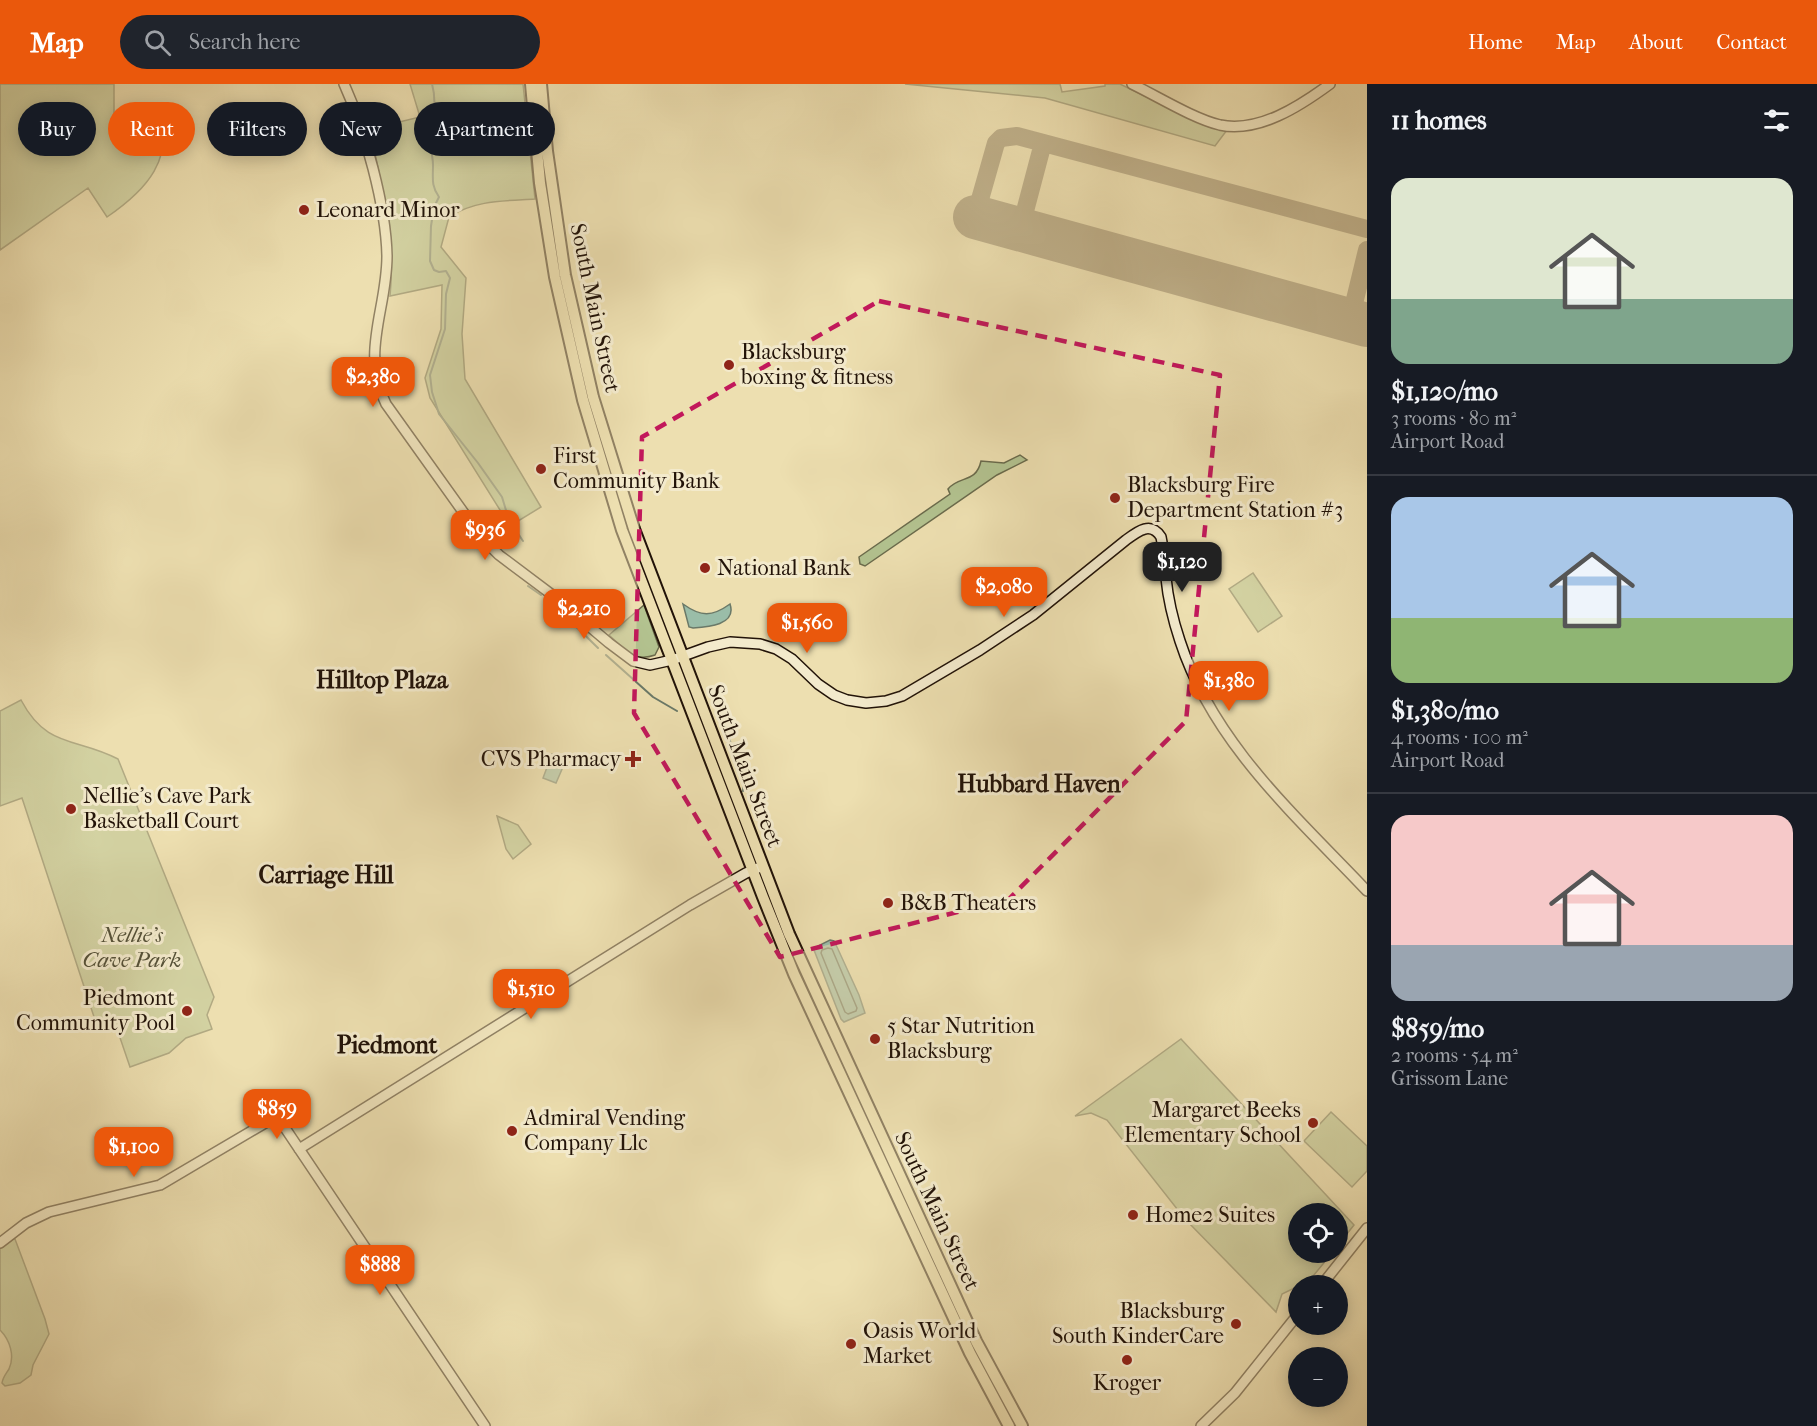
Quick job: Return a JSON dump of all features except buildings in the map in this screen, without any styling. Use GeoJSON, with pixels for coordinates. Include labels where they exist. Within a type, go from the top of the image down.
{"type":"FeatureCollection","features":[{"type":"Feature","properties":{"kind":"main road","name":"South Main Street"},"geometry":{"type":"LineString","coordinates":[[531,84],[545,219],[574,367],[622,530],[678,659]]}},
{"type":"Feature","properties":{"kind":"main road","name":"South Main Street"},"geometry":{"type":"LineString","coordinates":[[542,84],[547,151],[556,216],[565,275],[584,362],[621,491],[678,659],[758,868],[794,974],[970,1353],[1009,1426]]}},
{"type":"Feature","properties":{"kind":"main road","name":"South Main Street"},"geometry":{"type":"LineString","coordinates":[[758,868],[971,1331],[1022,1426]]}},
{"type":"Feature","properties":{"kind":"street"},"geometry":{"type":"LineString","coordinates":[[344,84],[361,126],[384,225],[386,273],[376,328],[374,360],[379,388],[386,404],[469,523],[499,555],[551,594],[609,643],[633,661],[650,665],[678,659],[708,647],[730,642],[760,644],[792,659],[818,684],[834,695],[866,703],[894,699],[910,692],[1005,634],[1052,600],[1126,540],[1142,529],[1151,528],[1161,537],[1168,590],[1180,641],[1195,680],[1211,709],[1253,772],[1367,891]]}},
{"type":"Feature","properties":{"kind":"street"},"geometry":{"type":"LineString","coordinates":[[1132,84],[1211,122],[1235,126],[1277,116],[1330,84]]}},
{"type":"Feature","properties":{"kind":"street"},"geometry":{"type":"LineString","coordinates":[[299,1149],[690,904],[758,868]]}},
{"type":"Feature","properties":{"kind":"street"},"geometry":{"type":"LineString","coordinates":[[0,1243],[26,1223],[50,1212],[160,1185],[276,1116],[485,1426]]}},
{"type":"Feature","properties":{"kind":"street"},"geometry":{"type":"LineString","coordinates":[[1330,1275],[1367,1228]]}},
{"type":"Feature","properties":{"kind":"street"},"geometry":{"type":"LineString","coordinates":[[1201,1426],[1235,1393],[1288,1327]]}},
{"type":"Feature","properties":{"kind":"highlighted area"},"geometry":{"type":"Polygon","coordinates":[[[879,301],[1220,375],[1186,721],[1009,899],[780,957],[634,713],[642,437],[879,301]]]}},
{"type":"Feature","properties":{"kind":"green space"},"geometry":{"type":"Polygon","coordinates":[[[0,84],[114,84],[114,102],[108,102],[108,156],[161,156],[154,171],[134,195],[107,217],[88,188],[0,250],[0,84]]]}},
{"type":"Feature","properties":{"kind":"green space"},"geometry":{"type":"Polygon","coordinates":[[[410,84],[523,84],[525,102],[415,102],[410,84]]]}},
{"type":"Feature","properties":{"kind":"green space"},"geometry":{"type":"Polygon","coordinates":[[[905,84],[1060,84],[1062,92],[1105,86],[1105,84],[1120,84],[1209,127],[1227,130],[1215,146],[1045,98],[905,84]]]}},
{"type":"Feature","properties":{"kind":"green space"},"geometry":{"type":"Polygon","coordinates":[[[414,118],[414,156],[531,156],[535,199],[490,202],[459,211],[449,217],[441,247],[466,278],[462,334],[465,379],[541,507],[510,526],[430,398],[425,378],[441,329],[442,285],[390,296],[389,232],[376,156],[402,156],[402,121],[414,118]]]}},
{"type":"Feature","properties":{"kind":"green space"},"geometry":{"type":"Polygon","coordinates":[[[1020,455],[1027,460],[997,475],[865,566],[860,564],[859,557],[950,494],[948,489],[975,473],[981,461],[1004,463],[1020,455]]]}},
{"type":"Feature","properties":{"kind":"green space"},"geometry":{"type":"Polygon","coordinates":[[[1253,573],[1282,616],[1258,632],[1229,589],[1253,573]]]}},
{"type":"Feature","properties":{"kind":"green space"},"geometry":{"type":"Polygon","coordinates":[[[644,605],[659,647],[655,655],[641,657],[629,653],[609,635],[644,605]]]}},
{"type":"Feature","properties":{"kind":"green space","name":"Nellie's Cave Park"},"geometry":{"type":"Polygon","coordinates":[[[21,700],[41,727],[52,734],[118,759],[214,997],[207,1015],[212,1029],[186,1038],[169,1053],[130,1067],[115,1023],[99,1032],[22,798],[0,806],[0,711],[21,700]]]}},
{"type":"Feature","properties":{"kind":"green space"},"geometry":{"type":"Polygon","coordinates":[[[497,816],[518,825],[531,844],[513,859],[506,849],[497,816]]]}},
{"type":"Feature","properties":{"kind":"green space"},"geometry":{"type":"Polygon","coordinates":[[[1181,1039],[1334,1203],[1288,1203],[1288,1263],[1324,1263],[1314,1275],[1288,1275],[1288,1291],[1282,1294],[1276,1312],[1185,1219],[1107,1120],[1091,1113],[1075,1116],[1181,1039]]]}},
{"type":"Feature","properties":{"kind":"green space"},"geometry":{"type":"Polygon","coordinates":[[[1331,1112],[1367,1146],[1367,1171],[1352,1187],[1304,1141],[1331,1112]]]}},
{"type":"Feature","properties":{"kind":"green space"},"geometry":{"type":"Polygon","coordinates":[[[1348,1219],[1354,1225],[1348,1232],[1348,1219]]]}},
{"type":"Feature","properties":{"kind":"green space"},"geometry":{"type":"Polygon","coordinates":[[[4,1236],[15,1239],[49,1334],[33,1365],[31,1375],[20,1383],[5,1386],[2,1381],[12,1359],[9,1343],[0,1330],[0,1238],[4,1236]]]}},
{"type":"Feature","properties":{"kind":"water"},"geometry":{"type":"Polygon","coordinates":[[[683,604],[706,614],[718,611],[730,604],[731,611],[725,621],[720,624],[693,628],[689,627],[683,604]]]}},
{"type":"Feature","properties":{"kind":"water"},"geometry":{"type":"Polygon","coordinates":[[[552,754],[566,760],[556,783],[543,778],[552,754]]]}},
{"type":"Feature","properties":{"kind":"water"},"geometry":{"type":"Polygon","coordinates":[[[830,940],[834,941],[837,947],[865,1013],[844,1022],[814,950],[830,940]]]}},
{"type":"Feature","properties":{"kind":"waterway"},"geometry":{"type":"LineString","coordinates":[[432,84],[434,92],[431,145],[433,182],[439,197],[434,207],[431,226],[430,261],[434,270],[446,271],[450,278],[446,294],[445,329],[430,375],[432,392],[439,414],[502,497],[509,520],[523,541]]}},
{"type":"Feature","properties":{"kind":"waterway"},"geometry":{"type":"LineString","coordinates":[[528,586],[541,595]]}},
{"type":"Feature","properties":{"kind":"waterway"},"geometry":{"type":"LineString","coordinates":[[551,602],[598,648]]}},
{"type":"Feature","properties":{"kind":"waterway"},"geometry":{"type":"LineString","coordinates":[[606,655],[653,697],[677,711]]}},
{"type":"Feature","properties":{"kind":"waterway"},"geometry":{"type":"LineString","coordinates":[[716,712],[727,729],[744,780],[743,791]]}},
{"type":"Feature","properties":{"kind":"taxiway"},"geometry":{"type":"LineString","coordinates":[[975,217],[996,143],[1001,138],[1017,136],[1367,229]]}},
{"type":"Feature","properties":{"kind":"taxiway"},"geometry":{"type":"LineString","coordinates":[[1020,230],[1043,143]]}},
{"type":"Feature","properties":{"kind":"taxiway"},"geometry":{"type":"LineString","coordinates":[[1350,320],[1367,250]]}},
{"type":"Feature","properties":{"kind":"runway"},"geometry":{"type":"LineString","coordinates":[[975,217],[1367,325]]}},
{"type":"Feature","properties":{"kind":"place","name":"Leonard Minor"},"geometry":{"type":"Point","coordinates":[304,210]}},
{"type":"Feature","properties":{"kind":"place","name":"Blacksburg boxing & fitness"},"geometry":{"type":"Point","coordinates":[729,365]}},
{"type":"Feature","properties":{"kind":"place","name":"First Community Bank"},"geometry":{"type":"Point","coordinates":[541,469]}},
{"type":"Feature","properties":{"kind":"place","name":"Blacksburg Fire Department Station #3"},"geometry":{"type":"Point","coordinates":[1115,498]}},
{"type":"Feature","properties":{"kind":"place","name":"National Bank"},"geometry":{"type":"Point","coordinates":[705,568]}},
{"type":"Feature","properties":{"kind":"place","name":"CVS Pharmacy"},"geometry":{"type":"Point","coordinates":[633,759]}},
{"type":"Feature","properties":{"kind":"place","name":"Nellie's Cave Park Basketball Court"},"geometry":{"type":"Point","coordinates":[71,809]}},
{"type":"Feature","properties":{"kind":"place","name":"B&B Theaters"},"geometry":{"type":"Point","coordinates":[888,903]}},
{"type":"Feature","properties":{"kind":"place","name":"Piedmont Community Pool"},"geometry":{"type":"Point","coordinates":[187,1011]}},
{"type":"Feature","properties":{"kind":"place","name":"5 Star Nutrition Blacksburg"},"geometry":{"type":"Point","coordinates":[875,1039]}},
{"type":"Feature","properties":{"kind":"place","name":"Margaret Beeks Elementary School"},"geometry":{"type":"Point","coordinates":[1313,1123]}},
{"type":"Feature","properties":{"kind":"place","name":"Admiral Vending Company Llc"},"geometry":{"type":"Point","coordinates":[512,1131]}},
{"type":"Feature","properties":{"kind":"place","name":"Home2 Suites"},"geometry":{"type":"Point","coordinates":[1133,1215]}},
{"type":"Feature","properties":{"kind":"place","name":"Blacksburg South KinderCare"},"geometry":{"type":"Point","coordinates":[1236,1324]}},
{"type":"Feature","properties":{"kind":"place","name":"Oasis World Market"},"geometry":{"type":"Point","coordinates":[851,1344]}},
{"type":"Feature","properties":{"kind":"place","name":"Kroger"},"geometry":{"type":"Point","coordinates":[1127,1360]}},
{"type":"Feature","properties":{"kind":"district","name":"Hilltop Plaza"},"geometry":{"type":"Point","coordinates":[382,680]}},
{"type":"Feature","properties":{"kind":"district","name":"Hubbard Haven"},"geometry":{"type":"Point","coordinates":[1039,784]}},
{"type":"Feature","properties":{"kind":"district","name":"Carriage Hill"},"geometry":{"type":"Point","coordinates":[326,875]}},
{"type":"Feature","properties":{"kind":"district","name":"Piedmont"},"geometry":{"type":"Point","coordinates":[387,1045]}}]}
